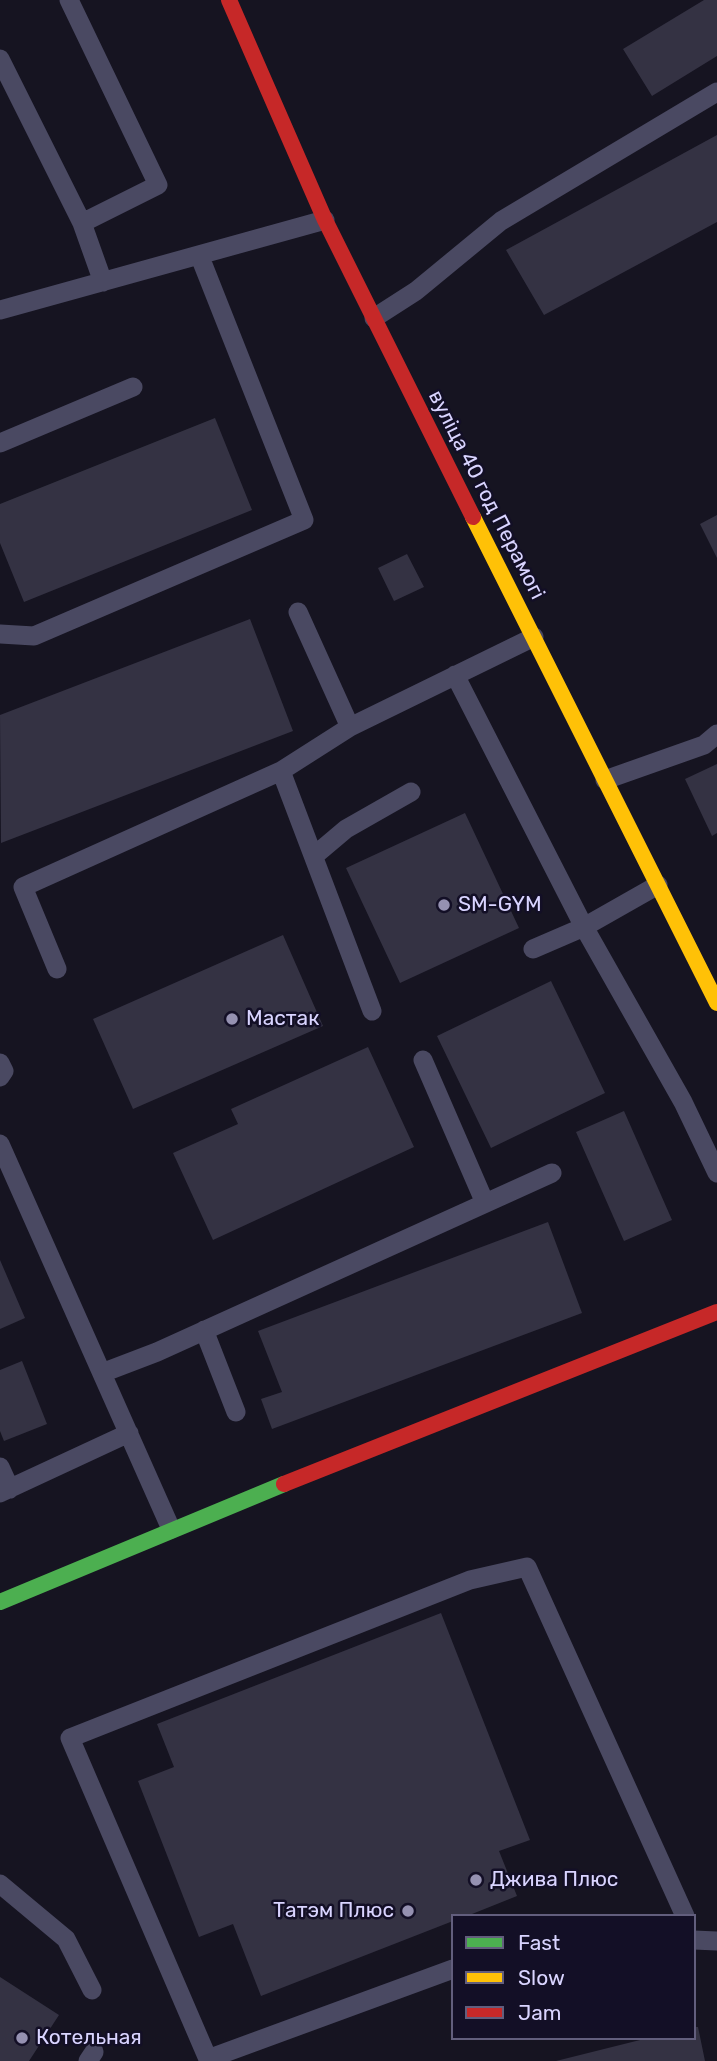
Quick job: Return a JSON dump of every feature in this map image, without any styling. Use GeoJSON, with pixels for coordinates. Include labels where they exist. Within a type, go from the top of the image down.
{"type":"FeatureCollection","features":[{"type":"Feature","properties":{"kind":"street","name":"вуліца 40 год Перамогі"},"geometry":{"type":"LineString","coordinates":[[229,0],[325,220],[717,1003]]}},
{"type":"Feature","properties":{"kind":"street"},"geometry":{"type":"LineString","coordinates":[[0,1602],[171,1529],[717,1312]]}},
{"type":"Feature","properties":{"kind":"lane"},"geometry":{"type":"LineString","coordinates":[[69,0],[158,185],[82,223]]}},
{"type":"Feature","properties":{"kind":"lane"},"geometry":{"type":"LineString","coordinates":[[0,59],[82,223],[103,282]]}},
{"type":"Feature","properties":{"kind":"lane"},"geometry":{"type":"LineString","coordinates":[[374,318],[416,291],[501,221],[717,92]]}},
{"type":"Feature","properties":{"kind":"lane"},"geometry":{"type":"LineString","coordinates":[[0,310],[200,257],[325,220]]}},
{"type":"Feature","properties":{"kind":"lane"},"geometry":{"type":"LineString","coordinates":[[0,634],[34,636],[304,520],[200,257]]}},
{"type":"Feature","properties":{"kind":"lane"},"geometry":{"type":"LineString","coordinates":[[0,443],[133,387]]}},
{"type":"Feature","properties":{"kind":"lane"},"geometry":{"type":"LineString","coordinates":[[298,612],[350,726]]}},
{"type":"Feature","properties":{"kind":"lane"},"geometry":{"type":"LineString","coordinates":[[57,969],[23,887],[281,771],[350,726],[534,637]]}},
{"type":"Feature","properties":{"kind":"lane"},"geometry":{"type":"LineString","coordinates":[[455,675],[583,927],[684,1102],[717,1173]]}},
{"type":"Feature","properties":{"kind":"lane"},"geometry":{"type":"LineString","coordinates":[[606,780],[704,745],[717,734]]}},
{"type":"Feature","properties":{"kind":"lane"},"geometry":{"type":"LineString","coordinates":[[281,771],[372,1010]]}},
{"type":"Feature","properties":{"kind":"lane"},"geometry":{"type":"LineString","coordinates":[[314,856],[346,829],[411,792]]}},
{"type":"Feature","properties":{"kind":"lane"},"geometry":{"type":"LineString","coordinates":[[533,949],[583,927],[658,886]]}},
{"type":"Feature","properties":{"kind":"lane"},"geometry":{"type":"LineString","coordinates":[[423,1060],[485,1203]]}},
{"type":"Feature","properties":{"kind":"lane"},"geometry":{"type":"LineString","coordinates":[[0,1063],[4,1071],[0,1077]]}},
{"type":"Feature","properties":{"kind":"lane"},"geometry":{"type":"LineString","coordinates":[[0,1144],[171,1529]]}},
{"type":"Feature","properties":{"kind":"lane"},"geometry":{"type":"LineString","coordinates":[[102,1373],[204,1330],[552,1173]]}},
{"type":"Feature","properties":{"kind":"lane"},"geometry":{"type":"LineString","coordinates":[[204,1330],[236,1412]]}},
{"type":"Feature","properties":{"kind":"lane"},"geometry":{"type":"LineString","coordinates":[[0,1467],[5,1491],[129,1433]]}},
{"type":"Feature","properties":{"kind":"lane"},"geometry":{"type":"LineString","coordinates":[[451,1970],[208,2059],[70,1738],[470,1580],[527,1567],[684,1914]]}},
{"type":"Feature","properties":{"kind":"lane"},"geometry":{"type":"LineString","coordinates":[[0,1884],[66,1939],[92,1990]]}},
{"type":"Feature","properties":{"kind":"lane"},"geometry":{"type":"LineString","coordinates":[[696,1939],[717,1941]]}},
{"type":"Feature","properties":{"kind":"building"},"geometry":{"type":"Polygon","coordinates":[[[704,0],[717,0],[717,56],[652,96],[623,49],[704,0]]]}},
{"type":"Feature","properties":{"kind":"building"},"geometry":{"type":"Polygon","coordinates":[[[717,135],[717,222],[544,315],[506,250],[717,135]]]}},
{"type":"Feature","properties":{"kind":"building"},"geometry":{"type":"Polygon","coordinates":[[[215,418],[252,510],[24,602],[0,543],[0,504],[215,418]]]}},
{"type":"Feature","properties":{"kind":"building"},"geometry":{"type":"Polygon","coordinates":[[[717,515],[717,558],[700,524],[717,515]]]}},
{"type":"Feature","properties":{"kind":"building"},"geometry":{"type":"Polygon","coordinates":[[[407,554],[424,587],[394,601],[378,568],[407,554]]]}},
{"type":"Feature","properties":{"kind":"building"},"geometry":{"type":"Polygon","coordinates":[[[250,619],[293,731],[1,843],[0,715],[250,619]]]}},
{"type":"Feature","properties":{"kind":"building"},"geometry":{"type":"Polygon","coordinates":[[[717,764],[717,833],[712,836],[685,779],[717,764]]]}},
{"type":"Feature","properties":{"kind":"building"},"geometry":{"type":"Polygon","coordinates":[[[465,813],[519,928],[400,983],[346,868],[465,813]]]}},
{"type":"Feature","properties":{"kind":"building"},"geometry":{"type":"Polygon","coordinates":[[[283,935],[323,1026],[133,1109],[93,1019],[283,935]]]}},
{"type":"Feature","properties":{"kind":"building"},"geometry":{"type":"Polygon","coordinates":[[[551,981],[605,1093],[491,1148],[437,1036],[551,981]]]}},
{"type":"Feature","properties":{"kind":"building"},"geometry":{"type":"Polygon","coordinates":[[[368,1047],[414,1147],[213,1240],[173,1153],[238,1124],[231,1109],[368,1047]]]}},
{"type":"Feature","properties":{"kind":"building"},"geometry":{"type":"Polygon","coordinates":[[[624,1111],[672,1220],[624,1241],[576,1132],[624,1111]]]}},
{"type":"Feature","properties":{"kind":"building"},"geometry":{"type":"Polygon","coordinates":[[[548,1222],[582,1313],[272,1429],[261,1399],[282,1392],[258,1331],[548,1222]]]}},
{"type":"Feature","properties":{"kind":"building"},"geometry":{"type":"Polygon","coordinates":[[[0,1260],[25,1318],[0,1329],[0,1260]]]}},
{"type":"Feature","properties":{"kind":"building"},"geometry":{"type":"Polygon","coordinates":[[[22,1361],[47,1424],[4,1441],[0,1431],[0,1370],[22,1361]]]}},
{"type":"Feature","properties":{"kind":"building"},"geometry":{"type":"Polygon","coordinates":[[[441,1613],[530,1840],[499,1851],[517,1896],[472,1914],[451,1914],[451,1922],[261,1996],[233,1924],[199,1937],[138,1781],[174,1767],[157,1724],[441,1613]]]}},
{"type":"Feature","properties":{"kind":"building","name":"Котельная"},"geometry":{"type":"Polygon","coordinates":[[[0,1977],[59,2015],[29,2061],[0,2061],[0,1977]]]}},
{"type":"Feature","properties":{"kind":"building"},"geometry":{"type":"Polygon","coordinates":[[[698,2027],[705,2061],[556,2061],[640,2040],[696,2040],[698,2027]]]}},
{"type":"Feature","properties":{"kind":"traffic: fast"},"geometry":{"type":"LineString","coordinates":[[0,1602],[284,1484]]}},
{"type":"Feature","properties":{"kind":"traffic: slow"},"geometry":{"type":"LineString","coordinates":[[473,517],[717,1003]]}},
{"type":"Feature","properties":{"kind":"traffic: jam"},"geometry":{"type":"LineString","coordinates":[[229,0],[325,220],[473,517]]}},
{"type":"Feature","properties":{"kind":"traffic: jam"},"geometry":{"type":"LineString","coordinates":[[284,1484],[717,1312]]}},
{"type":"Feature","properties":{"kind":"place","name":"SM-GYM"},"geometry":{"type":"Point","coordinates":[444,905]}},
{"type":"Feature","properties":{"kind":"place","name":"Мастак"},"geometry":{"type":"Point","coordinates":[232,1019]}},
{"type":"Feature","properties":{"kind":"place","name":"Джива Плюс"},"geometry":{"type":"Point","coordinates":[476,1880]}},
{"type":"Feature","properties":{"kind":"place","name":"Татэм Плюс"},"geometry":{"type":"Point","coordinates":[408,1911]}},
{"type":"Feature","properties":{"kind":"place","name":"Котельная"},"geometry":{"type":"Point","coordinates":[22,2038]}}]}
